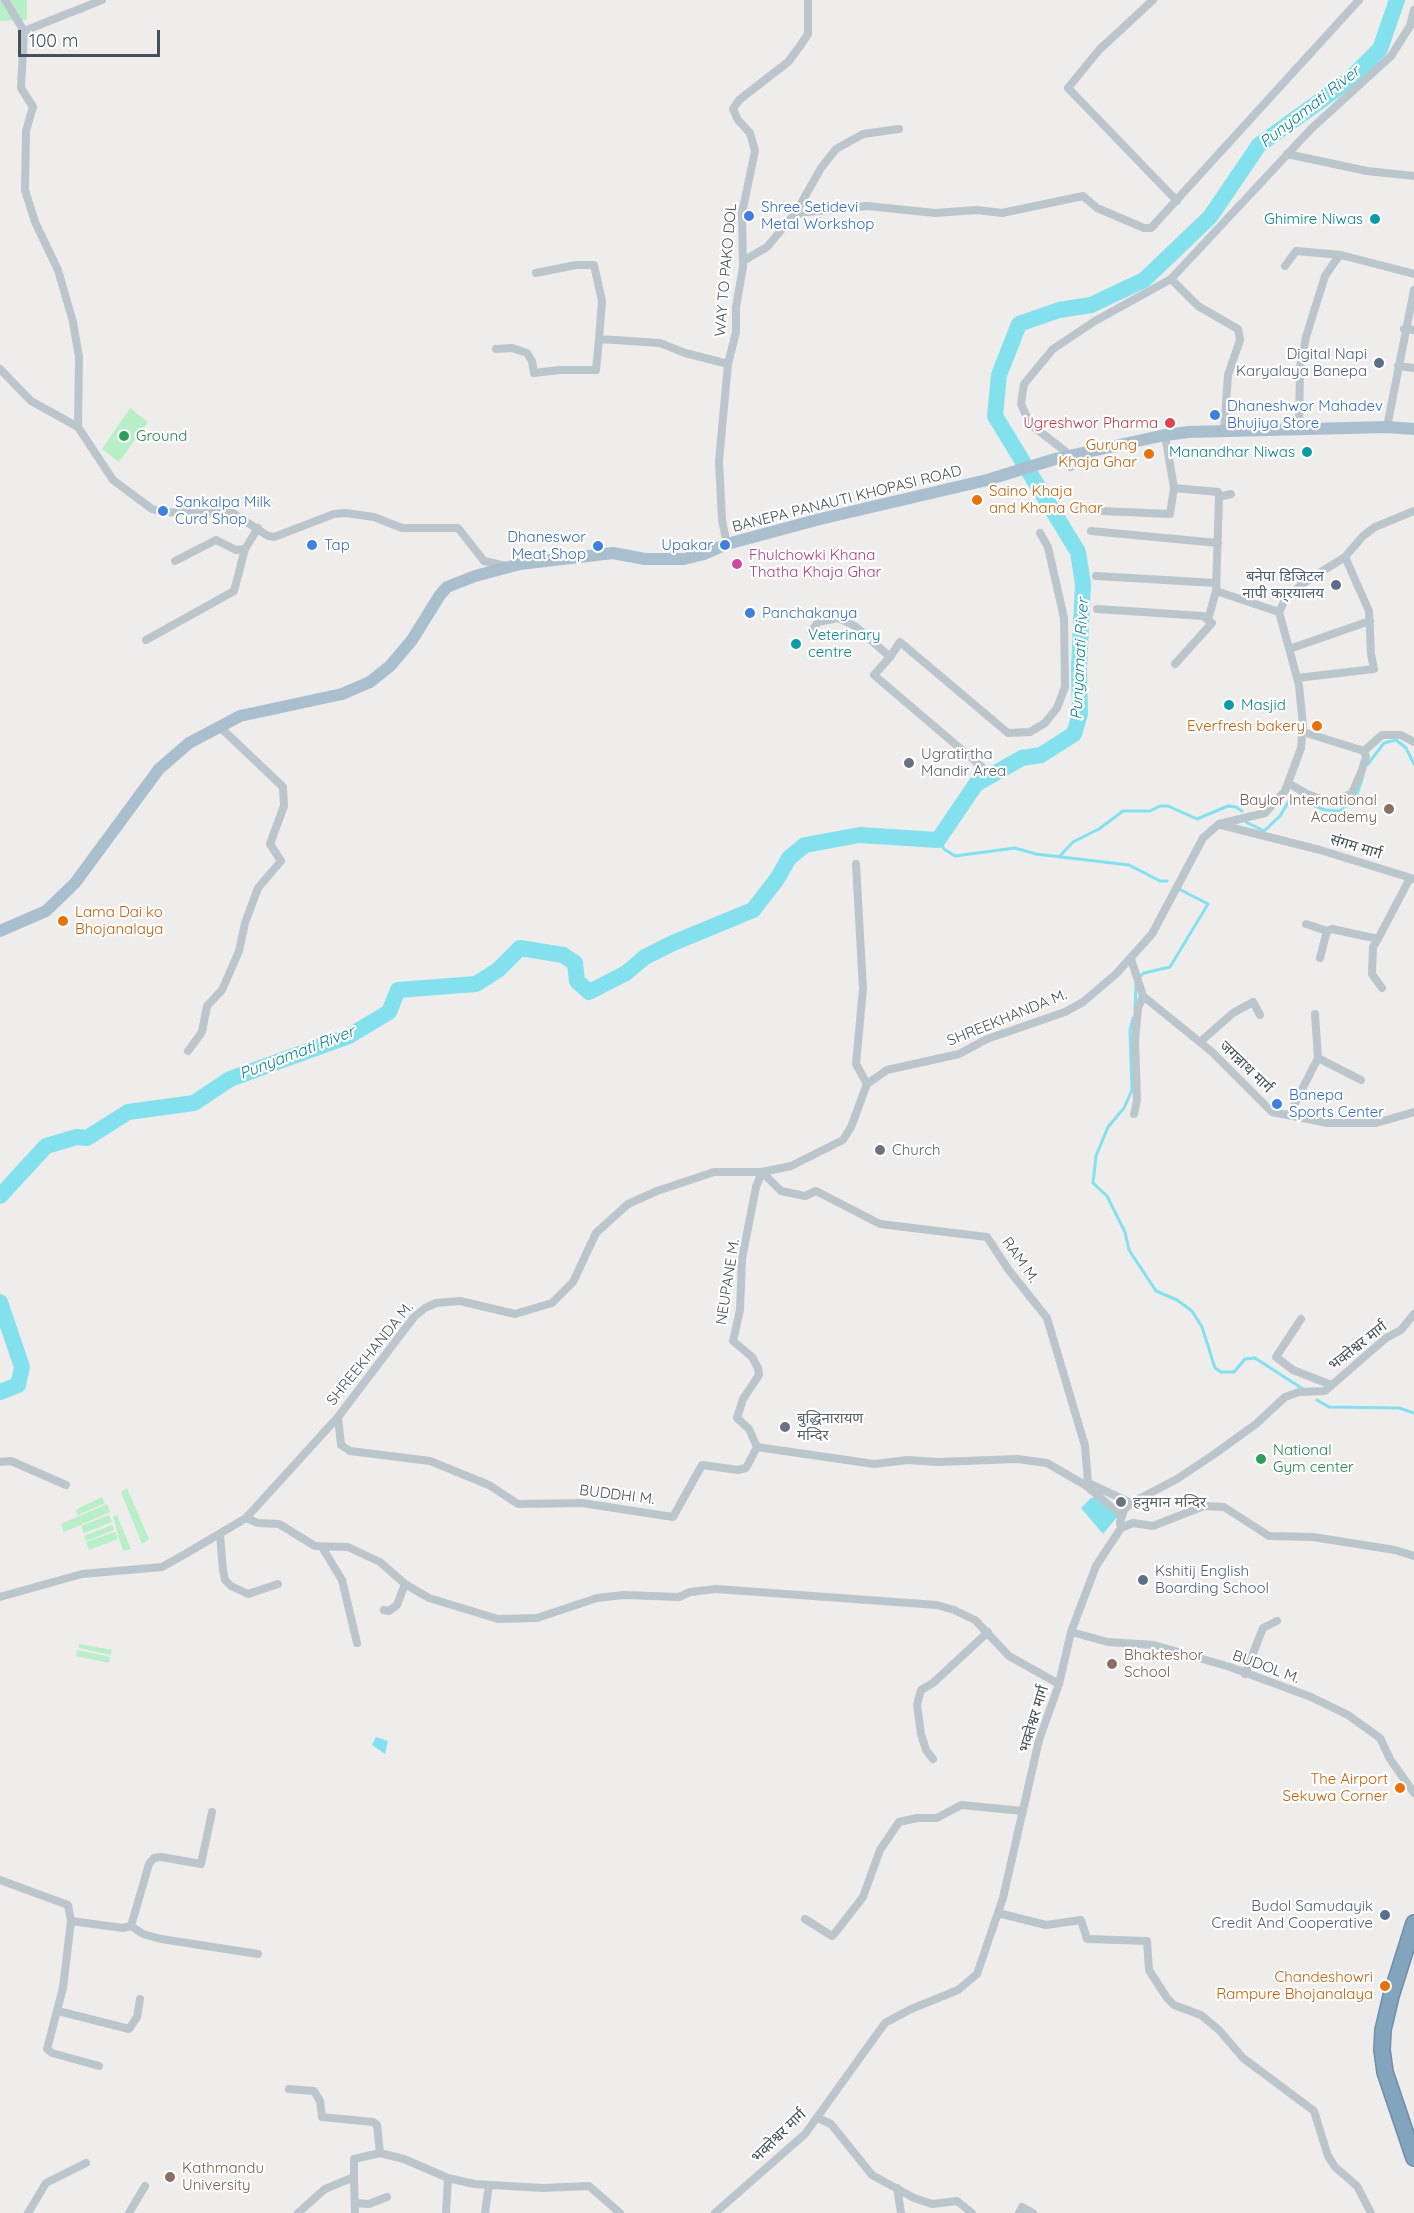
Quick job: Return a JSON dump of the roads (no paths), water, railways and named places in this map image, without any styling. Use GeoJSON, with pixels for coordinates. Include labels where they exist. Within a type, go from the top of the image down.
{"type":"FeatureCollection","features":[{"type":"Feature","properties":{"kind":"highway"},"geometry":{"type":"LineString","coordinates":[[1414,1923],[1391,1996],[1383,2030],[1382,2050],[1385,2072],[1414,2158]]}},
{"type":"Feature","properties":{"kind":"main road","name":"BANEPA PANAUTI KHOPASI ROAD"},"geometry":{"type":"LineString","coordinates":[[0,931],[45,911],[75,883],[159,769],[189,743],[240,716],[342,694],[370,682],[390,666],[412,640],[447,587],[507,566],[613,553],[645,559],[684,559],[704,555],[726,544],[1165,435],[1386,427],[1414,429]]}},
{"type":"Feature","properties":{"kind":"street"},"geometry":{"type":"LineString","coordinates":[[5,0],[24,31],[21,88],[33,106],[26,131],[25,190],[35,222],[58,270],[73,322],[79,357],[78,427]]}},
{"type":"Feature","properties":{"kind":"street"},"geometry":{"type":"LineString","coordinates":[[24,31],[102,0]]}},
{"type":"Feature","properties":{"kind":"street","name":"WAY TO PAKO DOL"},"geometry":{"type":"LineString","coordinates":[[726,544],[718,461],[728,364],[736,332],[743,261],[742,213],[755,151],[750,133],[738,120],[733,109],[739,100],[788,62],[800,46],[808,34],[808,0]]}},
{"type":"Feature","properties":{"kind":"street"},"geometry":{"type":"LineString","coordinates":[[1154,0],[1099,50],[1068,88],[1177,201]]}},
{"type":"Feature","properties":{"kind":"street"},"geometry":{"type":"LineString","coordinates":[[793,216],[807,212],[867,206],[935,213],[977,210],[1002,213],[1083,196],[1097,208],[1144,228],[1156,223],[1177,201],[1208,162],[1359,0]]}},
{"type":"Feature","properties":{"kind":"street"},"geometry":{"type":"LineString","coordinates":[[1064,461],[1065,451],[1030,424],[1021,404],[1024,384],[1053,349],[1095,321],[1171,279],[1287,154],[1390,56],[1410,27],[1414,10]]}},
{"type":"Feature","properties":{"kind":"street"},"geometry":{"type":"LineString","coordinates":[[743,261],[767,247],[793,216],[821,168],[836,149],[863,134],[899,129]]}},
{"type":"Feature","properties":{"kind":"street"},"geometry":{"type":"LineString","coordinates":[[1287,154],[1367,171],[1414,176]]}},
{"type":"Feature","properties":{"kind":"street"},"geometry":{"type":"LineString","coordinates":[[1285,266],[1296,251],[1341,255],[1414,274]]}},
{"type":"Feature","properties":{"kind":"street"},"geometry":{"type":"LineString","coordinates":[[1299,430],[1300,367],[1306,337],[1325,276],[1341,255]]}},
{"type":"Feature","properties":{"kind":"street"},"geometry":{"type":"LineString","coordinates":[[496,349],[512,348],[527,353],[532,361],[534,374],[559,370],[596,370],[602,301],[594,265],[576,265],[536,273]]}},
{"type":"Feature","properties":{"kind":"street"},"geometry":{"type":"LineString","coordinates":[[1171,279],[1198,306],[1238,328],[1240,340],[1228,375],[1224,432]]}},
{"type":"Feature","properties":{"kind":"street"},"geometry":{"type":"LineString","coordinates":[[1386,427],[1398,366],[1409,329],[1414,290]]}},
{"type":"Feature","properties":{"kind":"street"},"geometry":{"type":"LineString","coordinates":[[599,339],[619,339],[633,343],[649,341],[728,364]]}},
{"type":"Feature","properties":{"kind":"street"},"geometry":{"type":"LineString","coordinates":[[1398,366],[1414,368]]}},
{"type":"Feature","properties":{"kind":"street"},"geometry":{"type":"LineString","coordinates":[[0,369],[31,401],[78,427],[114,480],[152,509],[163,512],[233,513],[274,537],[334,514],[346,513],[374,517],[402,528],[458,528],[483,561],[507,566]]}},
{"type":"Feature","properties":{"kind":"street"},"geometry":{"type":"LineString","coordinates":[[1079,510],[1170,514],[1174,488],[1165,435]]}},
{"type":"Feature","properties":{"kind":"street"},"geometry":{"type":"LineString","coordinates":[[1174,488],[1218,492],[1216,587],[1208,620]]}},
{"type":"Feature","properties":{"kind":"street"},"geometry":{"type":"LineString","coordinates":[[1219,497],[1232,494]]}},
{"type":"Feature","properties":{"kind":"street"},"geometry":{"type":"LineString","coordinates":[[1219,824],[1264,813],[1285,792],[1300,748],[1302,709],[1297,678],[1279,612],[1285,600],[1297,589],[1345,557],[1363,536],[1375,527],[1414,511]]}},
{"type":"Feature","properties":{"kind":"street"},"geometry":{"type":"LineString","coordinates":[[146,640],[234,591],[245,549],[258,528]]}},
{"type":"Feature","properties":{"kind":"street"},"geometry":{"type":"LineString","coordinates":[[1091,531],[1218,543]]}},
{"type":"Feature","properties":{"kind":"street"},"geometry":{"type":"LineString","coordinates":[[982,767],[874,675],[900,642],[998,722],[1008,733],[1030,732],[1045,723],[1057,708],[1065,687],[1065,649],[1064,618],[1048,547],[1040,533]]}},
{"type":"Feature","properties":{"kind":"street"},"geometry":{"type":"LineString","coordinates":[[175,561],[216,540],[236,550],[245,549]]}},
{"type":"Feature","properties":{"kind":"street"},"geometry":{"type":"LineString","coordinates":[[1297,678],[1374,669],[1370,621],[1365,597],[1345,557]]}},
{"type":"Feature","properties":{"kind":"street"},"geometry":{"type":"LineString","coordinates":[[1096,576],[1216,587],[1279,612]]}},
{"type":"Feature","properties":{"kind":"street"},"geometry":{"type":"LineString","coordinates":[[1097,609],[1203,616],[1212,623],[1175,664]]}},
{"type":"Feature","properties":{"kind":"street"},"geometry":{"type":"LineString","coordinates":[[811,632],[818,622],[838,618],[855,626],[890,657]]}},
{"type":"Feature","properties":{"kind":"street"},"geometry":{"type":"LineString","coordinates":[[1288,649],[1370,621]]}},
{"type":"Feature","properties":{"kind":"street"},"geometry":{"type":"LineString","coordinates":[[188,1051],[202,1032],[207,1006],[222,990],[239,951],[245,923],[258,888],[281,861],[270,844],[284,806],[283,787],[221,728]]}},
{"type":"Feature","properties":{"kind":"street"},"geometry":{"type":"LineString","coordinates":[[1302,732],[1364,751]]}},
{"type":"Feature","properties":{"kind":"street"},"geometry":{"type":"LineString","coordinates":[[1288,783],[1307,795],[1332,803],[1352,793],[1364,763],[1364,751],[1382,735],[1401,735],[1414,742]]}},
{"type":"Feature","properties":{"kind":"street","name":"संगम मार्ग"},"geometry":{"type":"LineString","coordinates":[[1219,824],[1320,850],[1412,878]]}},
{"type":"Feature","properties":{"kind":"street","name":"SHREEKHANDA M."},"geometry":{"type":"LineString","coordinates":[[0,1597],[82,1574],[162,1567],[246,1518],[338,1417],[414,1317],[424,1308],[436,1303],[460,1301],[515,1314],[552,1303],[573,1282],[596,1233],[628,1204],[657,1191],[714,1172],[762,1172],[791,1166],[843,1140],[851,1127],[867,1084],[887,1070],[959,1054],[987,1039],[1065,1012],[1083,1002],[1132,961],[1152,934],[1203,838],[1219,824]]}},
{"type":"Feature","properties":{"kind":"street"},"geometry":{"type":"LineString","coordinates":[[856,864],[863,989],[856,1064],[867,1084]]}},
{"type":"Feature","properties":{"kind":"street"},"geometry":{"type":"LineString","coordinates":[[1382,988],[1372,974],[1373,947],[1412,878]]}},
{"type":"Feature","properties":{"kind":"street"},"geometry":{"type":"LineString","coordinates":[[1306,924],[1327,931],[1332,929],[1378,939]]}},
{"type":"Feature","properties":{"kind":"street"},"geometry":{"type":"LineString","coordinates":[[1320,958],[1327,931]]}},
{"type":"Feature","properties":{"kind":"street"},"geometry":{"type":"LineString","coordinates":[[1132,961],[1143,996],[1138,1008],[1135,1041],[1137,1100],[1134,1114]]}},
{"type":"Feature","properties":{"kind":"street","name":"जगन्नाथ मार्ग"},"geometry":{"type":"LineString","coordinates":[[1143,996],[1200,1042],[1272,1112],[1328,1123],[1376,1123],[1414,1112]]}},
{"type":"Feature","properties":{"kind":"street"},"geometry":{"type":"LineString","coordinates":[[1200,1042],[1233,1013],[1253,1002],[1260,1015]]}},
{"type":"Feature","properties":{"kind":"street"},"geometry":{"type":"LineString","coordinates":[[1289,1115],[1318,1058],[1314,1014]]}},
{"type":"Feature","properties":{"kind":"street"},"geometry":{"type":"LineString","coordinates":[[1318,1058],[1361,1080]]}},
{"type":"Feature","properties":{"kind":"street","name":"NEUPANE M."},"geometry":{"type":"LineString","coordinates":[[757,1447],[749,1429],[737,1418],[743,1399],[759,1375],[758,1368],[752,1357],[733,1341],[740,1310],[742,1259],[756,1187],[762,1172]]}},
{"type":"Feature","properties":{"kind":"street","name":"RAM M."},"geometry":{"type":"LineString","coordinates":[[762,1172],[781,1191],[805,1196],[816,1191],[880,1224],[987,1237],[1008,1269],[1047,1318],[1086,1446],[1088,1483],[1131,1503]]}},
{"type":"Feature","properties":{"kind":"street","name":"भक्तेश्वर मार्ग"},"geometry":{"type":"LineString","coordinates":[[1121,1515],[1131,1503],[1178,1479],[1256,1424],[1286,1397],[1299,1392],[1324,1391],[1329,1384],[1386,1338],[1401,1330],[1414,1314]]}},
{"type":"Feature","properties":{"kind":"street"},"geometry":{"type":"LineString","coordinates":[[1301,1319],[1276,1357],[1293,1370],[1329,1384]]}},
{"type":"Feature","properties":{"kind":"street","name":"BUDDHI M."},"geometry":{"type":"LineString","coordinates":[[338,1417],[341,1445],[350,1451],[430,1461],[489,1485],[518,1504],[582,1503],[673,1516],[702,1465],[738,1470],[746,1468],[757,1447]]}},
{"type":"Feature","properties":{"kind":"street"},"geometry":{"type":"LineString","coordinates":[[757,1447],[874,1464],[908,1460],[938,1462],[1017,1459],[1047,1463],[1085,1485],[1121,1515],[1121,1528],[1133,1523],[1153,1526],[1204,1506],[1224,1507],[1269,1536],[1332,1540],[1395,1550],[1414,1556]]}},
{"type":"Feature","properties":{"kind":"street"},"geometry":{"type":"LineString","coordinates":[[0,1462],[12,1461],[66,1485]]}},
{"type":"Feature","properties":{"kind":"street"},"geometry":{"type":"LineString","coordinates":[[246,1518],[258,1523],[279,1524],[322,1547],[348,1547],[380,1562],[405,1584],[429,1598],[498,1619],[537,1618],[597,1598],[624,1595],[679,1597],[690,1592],[716,1589],[919,1602],[954,1610],[975,1620],[1009,1656],[1059,1684]]}},
{"type":"Feature","properties":{"kind":"street","name":"भक्तेश्वर मार्ग"},"geometry":{"type":"LineString","coordinates":[[715,2213],[805,2134],[885,2024],[911,2009],[958,1990],[977,1974],[998,1913],[1039,1740],[1059,1684],[1071,1632],[1096,1566],[1121,1528]]}},
{"type":"Feature","properties":{"kind":"street"},"geometry":{"type":"LineString","coordinates":[[220,1534],[225,1580],[231,1586],[248,1594],[278,1584]]}},
{"type":"Feature","properties":{"kind":"street"},"geometry":{"type":"LineString","coordinates":[[322,1547],[342,1580],[357,1644]]}},
{"type":"Feature","properties":{"kind":"street"},"geometry":{"type":"LineString","coordinates":[[384,1610],[393,1609],[405,1584]]}},
{"type":"Feature","properties":{"kind":"street"},"geometry":{"type":"LineString","coordinates":[[1245,1674],[1263,1628],[1277,1621]]}},
{"type":"Feature","properties":{"kind":"street"},"geometry":{"type":"LineString","coordinates":[[933,1759],[926,1750],[921,1734],[917,1705],[921,1690],[933,1683],[988,1632]]}},
{"type":"Feature","properties":{"kind":"street","name":"BUDOL M."},"geometry":{"type":"LineString","coordinates":[[1071,1632],[1108,1642],[1154,1645],[1311,1697],[1348,1715],[1380,1738],[1390,1758],[1414,1793]]}},
{"type":"Feature","properties":{"kind":"street"},"geometry":{"type":"LineString","coordinates":[[805,1919],[832,1935],[835,1933],[863,1897],[880,1850],[899,1822],[917,1818],[937,1818],[961,1805],[1023,1811]]}},
{"type":"Feature","properties":{"kind":"street"},"geometry":{"type":"LineString","coordinates":[[131,1926],[149,1864],[154,1858],[161,1857],[201,1864],[212,1812]]}},
{"type":"Feature","properties":{"kind":"street"},"geometry":{"type":"LineString","coordinates":[[0,1880],[43,1898],[63,1902],[71,1911],[58,2011],[47,2049],[52,2053],[99,2066]]}},
{"type":"Feature","properties":{"kind":"street"},"geometry":{"type":"LineString","coordinates":[[998,1913],[1046,1925],[1082,1920],[1087,1939],[1148,1941],[1149,1970],[1167,1998],[1174,2005],[1201,2015],[1243,2058],[1314,2111],[1328,2156],[1335,2167],[1357,2186],[1371,2213]]}},
{"type":"Feature","properties":{"kind":"street"},"geometry":{"type":"LineString","coordinates":[[71,1921],[131,1926],[143,1934],[161,1939],[258,1954]]}},
{"type":"Feature","properties":{"kind":"street"},"geometry":{"type":"LineString","coordinates":[[58,2011],[129,2029],[137,2017],[140,1999]]}},
{"type":"Feature","properties":{"kind":"street"},"geometry":{"type":"LineString","coordinates":[[289,2089],[314,2091],[320,2101],[322,2117],[373,2122],[377,2125],[380,2154]]}},
{"type":"Feature","properties":{"kind":"street"},"geometry":{"type":"LineString","coordinates":[[818,2118],[836,2130],[864,2169],[932,2204],[957,2201],[972,2213]]}},
{"type":"Feature","properties":{"kind":"street"},"geometry":{"type":"LineString","coordinates":[[355,2213],[354,2159],[380,2154],[405,2159],[448,2178],[489,2185],[543,2188],[589,2186],[620,2213]]}},
{"type":"Feature","properties":{"kind":"street"},"geometry":{"type":"LineString","coordinates":[[28,2213],[46,2183],[86,2163]]}},
{"type":"Feature","properties":{"kind":"street"},"geometry":{"type":"LineString","coordinates":[[298,2213],[325,2189],[354,2177]]}},
{"type":"Feature","properties":{"kind":"street"},"geometry":{"type":"LineString","coordinates":[[446,2213],[448,2178]]}},
{"type":"Feature","properties":{"kind":"street"},"geometry":{"type":"LineString","coordinates":[[485,2213],[489,2185]]}},
{"type":"Feature","properties":{"kind":"street"},"geometry":{"type":"LineString","coordinates":[[129,2213],[145,2186]]}},
{"type":"Feature","properties":{"kind":"street"},"geometry":{"type":"LineString","coordinates":[[897,2188],[902,2213]]}},
{"type":"Feature","properties":{"kind":"street"},"geometry":{"type":"LineString","coordinates":[[355,2203],[369,2204],[387,2197]]}},
{"type":"Feature","properties":{"kind":"street"},"geometry":{"type":"LineString","coordinates":[[1019,2213],[1022,2207],[1033,2213]]}},
{"type":"Feature","properties":{"kind":"water"},"geometry":{"type":"Polygon","coordinates":[[[1098,1497],[1118,1516],[1103,1534],[1081,1508],[1091,1498],[1098,1497]]]}},
{"type":"Feature","properties":{"kind":"water"},"geometry":{"type":"Polygon","coordinates":[[[376,1737],[388,1741],[385,1754],[372,1745],[376,1737]]]}},
{"type":"Feature","properties":{"kind":"waterway","name":"Punyamati River"},"geometry":{"type":"LineString","coordinates":[[0,1196],[46,1146],[77,1137],[87,1138],[128,1112],[194,1103],[230,1079],[349,1036],[389,1012],[398,990],[476,984],[498,970],[520,948],[563,955],[575,963],[577,981],[589,992],[626,973],[645,957],[753,910],[777,879],[789,858],[805,845],[860,835],[938,840],[976,784],[1022,758],[1041,755],[1074,734],[1080,714],[1079,668],[1083,584],[1078,552],[995,416],[999,375],[1019,324],[1059,310],[1091,305],[1144,280],[1210,217],[1259,145],[1349,80],[1380,49],[1397,0]]}},
{"type":"Feature","properties":{"kind":"waterway"},"geometry":{"type":"LineString","coordinates":[[1368,764],[1384,743],[1396,740],[1406,748],[1414,764]]}},
{"type":"Feature","properties":{"kind":"waterway"},"geometry":{"type":"LineString","coordinates":[[1246,822],[1264,831],[1280,816],[1292,796],[1325,810],[1340,811],[1356,797],[1363,776]]}},
{"type":"Feature","properties":{"kind":"waterway"},"geometry":{"type":"LineString","coordinates":[[1059,857],[1073,842],[1099,829],[1123,811],[1150,811],[1160,806],[1168,806],[1197,819],[1228,806],[1242,811]]}},
{"type":"Feature","properties":{"kind":"waterway"},"geometry":{"type":"LineString","coordinates":[[938,840],[944,849],[955,856],[1015,848],[1036,854],[1129,865],[1160,881],[1167,881]]}},
{"type":"Feature","properties":{"kind":"waterway"},"geometry":{"type":"LineString","coordinates":[[1139,977],[1144,973],[1170,967],[1208,904],[1179,889]]}},
{"type":"Feature","properties":{"kind":"waterway"},"geometry":{"type":"LineString","coordinates":[[1135,1009],[1136,983]]}},
{"type":"Feature","properties":{"kind":"waterway"},"geometry":{"type":"LineString","coordinates":[[1133,1018],[1130,1031],[1132,1090],[1124,1108],[1108,1127],[1096,1156],[1093,1183],[1107,1196],[1125,1232],[1129,1250],[1156,1291],[1177,1300],[1192,1311],[1202,1327],[1215,1368],[1221,1372],[1234,1372],[1245,1359],[1255,1358],[1303,1389]]}},
{"type":"Feature","properties":{"kind":"waterway","name":"Punyamati River"},"geometry":{"type":"LineString","coordinates":[[0,1302],[22,1367],[18,1385],[0,1392]]}},
{"type":"Feature","properties":{"kind":"waterway"},"geometry":{"type":"LineString","coordinates":[[1317,1400],[1329,1407],[1399,1408],[1414,1413]]}},
{"type":"Feature","properties":{"kind":"place","name":"Shree Setidevi Metal Workshop"},"geometry":{"type":"Point","coordinates":[749,216]}},
{"type":"Feature","properties":{"kind":"place","name":"Ghimire Niwas"},"geometry":{"type":"Point","coordinates":[1375,219]}},
{"type":"Feature","properties":{"kind":"place","name":"Digital Napi Karyalaya Banepa"},"geometry":{"type":"Point","coordinates":[1379,363]}},
{"type":"Feature","properties":{"kind":"place","name":"Dhaneshwor Mahadev Bhujiya Store"},"geometry":{"type":"Point","coordinates":[1215,415]}},
{"type":"Feature","properties":{"kind":"place","name":"Ugreshwor Pharma"},"geometry":{"type":"Point","coordinates":[1170,423]}},
{"type":"Feature","properties":{"kind":"place","name":"Ground"},"geometry":{"type":"Point","coordinates":[124,436]}},
{"type":"Feature","properties":{"kind":"place","name":"Manandhar Niwas"},"geometry":{"type":"Point","coordinates":[1307,452]}},
{"type":"Feature","properties":{"kind":"place","name":"Gurung Khaja Ghar"},"geometry":{"type":"Point","coordinates":[1149,454]}},
{"type":"Feature","properties":{"kind":"place","name":"Saino Khaja and Khana Char"},"geometry":{"type":"Point","coordinates":[977,500]}},
{"type":"Feature","properties":{"kind":"place","name":"Sankalpa Milk Curd Shop"},"geometry":{"type":"Point","coordinates":[163,511]}},
{"type":"Feature","properties":{"kind":"place","name":"Tap"},"geometry":{"type":"Point","coordinates":[312,545]}},
{"type":"Feature","properties":{"kind":"place","name":"Upakar"},"geometry":{"type":"Point","coordinates":[725,545]}},
{"type":"Feature","properties":{"kind":"place","name":"Dhaneswor Meat Shop"},"geometry":{"type":"Point","coordinates":[598,546]}},
{"type":"Feature","properties":{"kind":"place","name":"Fhulchowki Khana Thatha Khaja Ghar"},"geometry":{"type":"Point","coordinates":[737,564]}},
{"type":"Feature","properties":{"kind":"place","name":"बनेपा डिजिटल नापी का्रयालय"},"geometry":{"type":"Point","coordinates":[1336,585]}},
{"type":"Feature","properties":{"kind":"place","name":"Panchakanya"},"geometry":{"type":"Point","coordinates":[750,613]}},
{"type":"Feature","properties":{"kind":"place","name":"Veterinary centre"},"geometry":{"type":"Point","coordinates":[796,644]}},
{"type":"Feature","properties":{"kind":"place","name":"Masjid"},"geometry":{"type":"Point","coordinates":[1229,705]}},
{"type":"Feature","properties":{"kind":"place","name":"Everfresh bakery"},"geometry":{"type":"Point","coordinates":[1317,726]}},
{"type":"Feature","properties":{"kind":"place","name":"Ugratirtha Mandir Area"},"geometry":{"type":"Point","coordinates":[909,763]}},
{"type":"Feature","properties":{"kind":"place","name":"Baylor International Academy"},"geometry":{"type":"Point","coordinates":[1389,809]}},
{"type":"Feature","properties":{"kind":"place","name":"Lama Dai ko Bhojanalaya"},"geometry":{"type":"Point","coordinates":[63,921]}},
{"type":"Feature","properties":{"kind":"place","name":"Banepa Sports Center"},"geometry":{"type":"Point","coordinates":[1277,1104]}},
{"type":"Feature","properties":{"kind":"place","name":"Church"},"geometry":{"type":"Point","coordinates":[880,1150]}},
{"type":"Feature","properties":{"kind":"place","name":"बुद्धिनारायण मन्दिर"},"geometry":{"type":"Point","coordinates":[785,1427]}},
{"type":"Feature","properties":{"kind":"place","name":"National Gym center"},"geometry":{"type":"Point","coordinates":[1261,1459]}},
{"type":"Feature","properties":{"kind":"place","name":"हनुमान मन्दिर"},"geometry":{"type":"Point","coordinates":[1121,1502]}},
{"type":"Feature","properties":{"kind":"place","name":"Kshitij English Boarding School"},"geometry":{"type":"Point","coordinates":[1143,1580]}},
{"type":"Feature","properties":{"kind":"place","name":"Bhakteshor School"},"geometry":{"type":"Point","coordinates":[1112,1664]}},
{"type":"Feature","properties":{"kind":"place","name":"The Airport Sekuwa Corner"},"geometry":{"type":"Point","coordinates":[1400,1788]}},
{"type":"Feature","properties":{"kind":"place","name":"Budol Samudayik Credit And Cooperative"},"geometry":{"type":"Point","coordinates":[1385,1915]}},
{"type":"Feature","properties":{"kind":"place","name":"Chandeshowri Rampure Bhojanalaya"},"geometry":{"type":"Point","coordinates":[1385,1986]}},
{"type":"Feature","properties":{"kind":"place","name":"Kathmandu University"},"geometry":{"type":"Point","coordinates":[170,2177]}}]}
